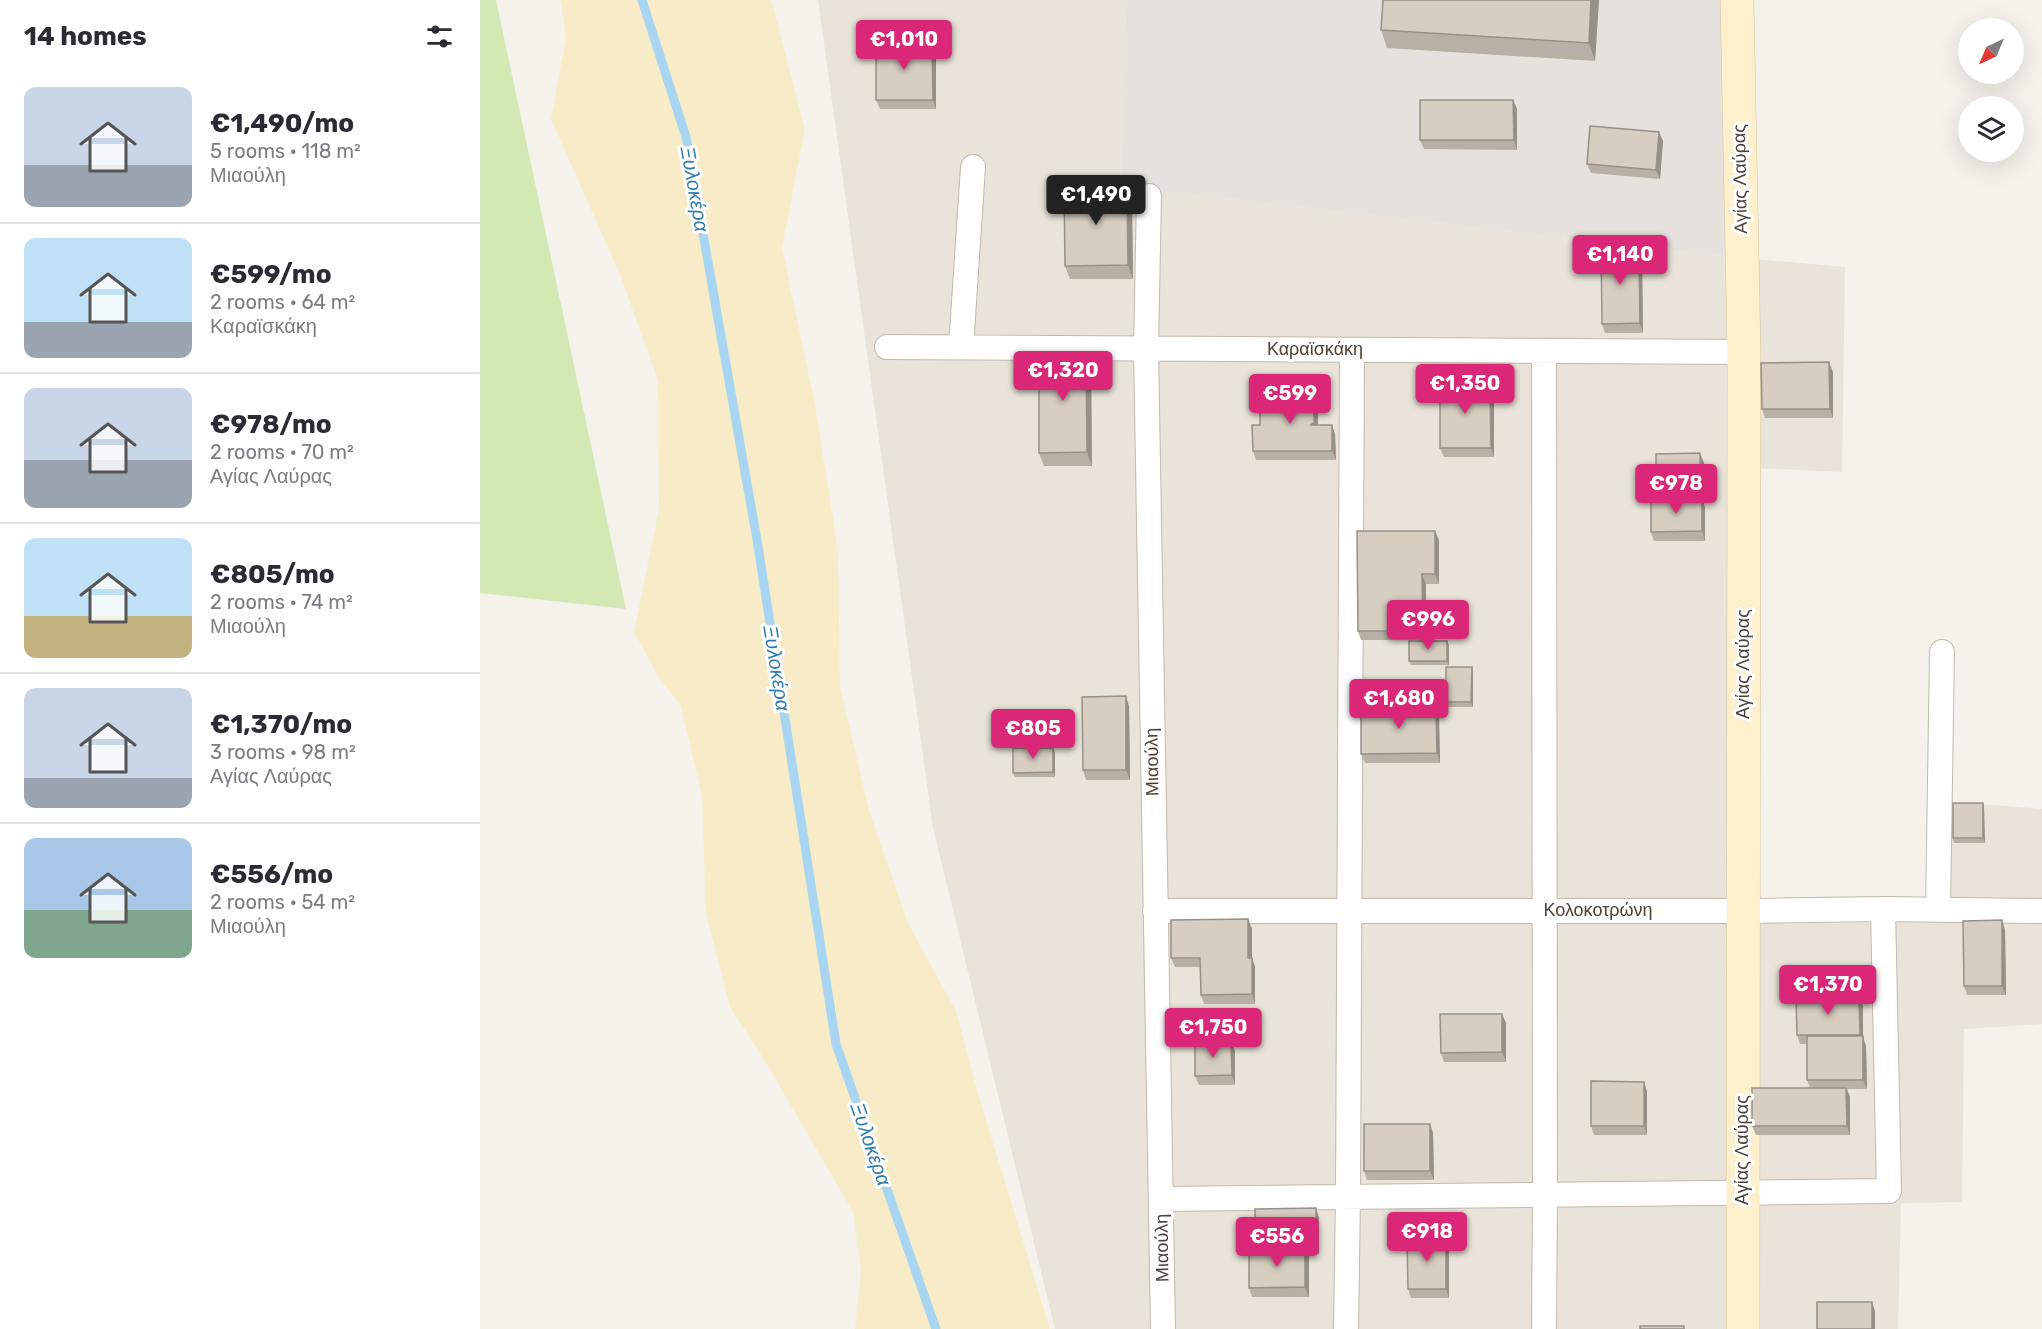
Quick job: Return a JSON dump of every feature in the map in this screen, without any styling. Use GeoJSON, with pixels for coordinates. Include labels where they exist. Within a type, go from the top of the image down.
{"type":"FeatureCollection","features":[{"type":"Feature","properties":{"kind":"street","name":"Αγίας Λαύρας"},"geometry":{"type":"LineString","coordinates":[[1737,0],[1744,352],[1743,1329]]}},
{"type":"Feature","properties":{"kind":"street"},"geometry":{"type":"LineString","coordinates":[[962,347],[973,167]]}},
{"type":"Feature","properties":{"kind":"street","name":"Μιαούλη"},"geometry":{"type":"LineString","coordinates":[[1149,196],[1146,348],[1163,1329]]}},
{"type":"Feature","properties":{"kind":"street","name":"Καραϊσκάκη"},"geometry":{"type":"LineString","coordinates":[[886,347],[1744,352]]}},
{"type":"Feature","properties":{"kind":"street"},"geometry":{"type":"LineString","coordinates":[[1346,1329],[1352,350]]}},
{"type":"Feature","properties":{"kind":"street"},"geometry":{"type":"LineString","coordinates":[[1544,351],[1544,1329]]}},
{"type":"Feature","properties":{"kind":"street"},"geometry":{"type":"LineString","coordinates":[[1938,909],[1942,652]]}},
{"type":"Feature","properties":{"kind":"street"},"geometry":{"type":"LineString","coordinates":[[1161,1199],[1889,1191],[1883,909]]}},
{"type":"Feature","properties":{"kind":"street","name":"Κολοκοτρώνη"},"geometry":{"type":"LineString","coordinates":[[1155,911],[1883,909],[2042,911]]}},
{"type":"Feature","properties":{"kind":"shaded area"},"geometry":{"type":"Polygon","coordinates":[[[818,0],[1126,0],[1121,186],[1733,257],[1845,267],[1842,472],[1732,467],[1728,924],[1944,922],[1944,801],[2042,809],[2042,1024],[1964,1029],[1962,1202],[1901,1203],[1898,1329],[1055,1329],[933,828],[818,0]]]}},
{"type":"Feature","properties":{"kind":"shaded area"},"geometry":{"type":"Polygon","coordinates":[[[1126,0],[1729,0],[1733,257],[1121,186],[1126,0]]]}},
{"type":"Feature","properties":{"kind":"green space"},"geometry":{"type":"Polygon","coordinates":[[[480,0],[496,0],[626,609],[480,593],[480,0]]]}},
{"type":"Feature","properties":{"kind":"sand"},"geometry":{"type":"Polygon","coordinates":[[[560,0],[769,0],[772,2],[805,130],[782,247],[814,400],[838,549],[840,686],[869,810],[908,923],[956,1011],[979,1097],[1050,1329],[855,1329],[861,1269],[853,1212],[765,1061],[730,1007],[706,914],[702,796],[680,704],[660,680],[634,632],[659,509],[658,380],[620,275],[551,119],[566,38],[560,0]]]}},
{"type":"Feature","properties":{"kind":"building"},"geometry":{"type":"Polygon","coordinates":[[[1383,0],[1591,0],[1589,43],[1381,30],[1383,0]]]}},
{"type":"Feature","properties":{"kind":"building"},"geometry":{"type":"Polygon","coordinates":[[[876,42],[932,42],[933,100],[876,100],[876,42]]]}},
{"type":"Feature","properties":{"kind":"building"},"geometry":{"type":"Polygon","coordinates":[[[1420,100],[1513,100],[1514,140],[1420,140],[1420,100]]]}},
{"type":"Feature","properties":{"kind":"building"},"geometry":{"type":"Polygon","coordinates":[[[1590,126],[1659,132],[1656,170],[1587,164],[1590,126]]]}},
{"type":"Feature","properties":{"kind":"building"},"geometry":{"type":"Polygon","coordinates":[[[1064,187],[1127,187],[1128,265],[1065,266],[1064,187]]]}},
{"type":"Feature","properties":{"kind":"building"},"geometry":{"type":"Polygon","coordinates":[[[1601,249],[1639,249],[1640,323],[1602,324],[1601,249]]]}},
{"type":"Feature","properties":{"kind":"building"},"geometry":{"type":"Polygon","coordinates":[[[1039,352],[1086,352],[1087,452],[1039,453],[1039,352]]]}},
{"type":"Feature","properties":{"kind":"building"},"geometry":{"type":"Polygon","coordinates":[[[1829,362],[1830,409],[1762,409],[1761,363],[1829,362]]]}},
{"type":"Feature","properties":{"kind":"building"},"geometry":{"type":"Polygon","coordinates":[[[1440,382],[1490,382],[1491,448],[1440,448],[1440,382]]]}},
{"type":"Feature","properties":{"kind":"building"},"geometry":{"type":"Polygon","coordinates":[[[1314,393],[1314,423],[1310,425],[1332,425],[1332,451],[1253,451],[1252,425],[1260,425],[1260,394],[1314,393]]]}},
{"type":"Feature","properties":{"kind":"building"},"geometry":{"type":"Polygon","coordinates":[[[1700,453],[1701,492],[1656,492],[1656,454],[1700,453]]]}},
{"type":"Feature","properties":{"kind":"building"},"geometry":{"type":"Polygon","coordinates":[[[1702,498],[1702,531],[1651,532],[1651,499],[1702,498]]]}},
{"type":"Feature","properties":{"kind":"building"},"geometry":{"type":"Polygon","coordinates":[[[1357,531],[1435,531],[1435,574],[1422,574],[1423,631],[1358,631],[1357,531]]]}},
{"type":"Feature","properties":{"kind":"building"},"geometry":{"type":"Polygon","coordinates":[[[1409,641],[1447,641],[1447,661],[1409,661],[1409,641]]]}},
{"type":"Feature","properties":{"kind":"building"},"geometry":{"type":"Polygon","coordinates":[[[1446,667],[1472,667],[1471,702],[1446,702],[1446,667]]]}},
{"type":"Feature","properties":{"kind":"building"},"geometry":{"type":"Polygon","coordinates":[[[1126,696],[1126,770],[1083,770],[1082,697],[1126,696]]]}},
{"type":"Feature","properties":{"kind":"building"},"geometry":{"type":"Polygon","coordinates":[[[1361,707],[1436,707],[1437,753],[1361,754],[1361,707]]]}},
{"type":"Feature","properties":{"kind":"building"},"geometry":{"type":"Polygon","coordinates":[[[1013,748],[1053,748],[1053,772],[1013,773],[1013,748]]]}},
{"type":"Feature","properties":{"kind":"building"},"geometry":{"type":"Polygon","coordinates":[[[1953,803],[1983,803],[1983,838],[1953,838],[1953,803]]]}},
{"type":"Feature","properties":{"kind":"building"},"geometry":{"type":"Polygon","coordinates":[[[1248,919],[1248,958],[1252,958],[1252,994],[1201,995],[1200,958],[1171,958],[1171,920],[1248,919]]]}},
{"type":"Feature","properties":{"kind":"building"},"geometry":{"type":"Polygon","coordinates":[[[2002,920],[2002,986],[1964,986],[1963,921],[2002,920]]]}},
{"type":"Feature","properties":{"kind":"building"},"geometry":{"type":"Polygon","coordinates":[[[1796,997],[1859,997],[1860,1035],[1797,1035],[1796,997]]]}},
{"type":"Feature","properties":{"kind":"building"},"geometry":{"type":"Polygon","coordinates":[[[1440,1014],[1502,1014],[1502,1052],[1441,1053],[1440,1014]]]}},
{"type":"Feature","properties":{"kind":"building"},"geometry":{"type":"Polygon","coordinates":[[[1807,1036],[1863,1036],[1863,1080],[1807,1080],[1807,1036]]]}},
{"type":"Feature","properties":{"kind":"building"},"geometry":{"type":"Polygon","coordinates":[[[1231,1041],[1232,1075],[1195,1076],[1195,1042],[1231,1041]]]}},
{"type":"Feature","properties":{"kind":"building"},"geometry":{"type":"Polygon","coordinates":[[[1591,1081],[1644,1082],[1644,1126],[1591,1126],[1591,1081]]]}},
{"type":"Feature","properties":{"kind":"building"},"geometry":{"type":"Polygon","coordinates":[[[1752,1088],[1846,1088],[1847,1126],[1752,1126],[1752,1088]]]}},
{"type":"Feature","properties":{"kind":"building"},"geometry":{"type":"Polygon","coordinates":[[[1364,1124],[1430,1124],[1430,1171],[1364,1171],[1364,1124]]]}},
{"type":"Feature","properties":{"kind":"building"},"geometry":{"type":"Polygon","coordinates":[[[1316,1208],[1316,1244],[1256,1245],[1255,1209],[1316,1208]]]}},
{"type":"Feature","properties":{"kind":"building"},"geometry":{"type":"Polygon","coordinates":[[[1407,1237],[1446,1237],[1446,1289],[1408,1289],[1407,1237]]]}},
{"type":"Feature","properties":{"kind":"building"},"geometry":{"type":"Polygon","coordinates":[[[1249,1248],[1305,1248],[1305,1287],[1249,1288],[1249,1248]]]}},
{"type":"Feature","properties":{"kind":"building"},"geometry":{"type":"Polygon","coordinates":[[[1817,1302],[1872,1302],[1872,1329],[1817,1329],[1817,1302]]]}},
{"type":"Feature","properties":{"kind":"building"},"geometry":{"type":"Polygon","coordinates":[[[1640,1326],[1684,1326],[1684,1329],[1640,1329],[1640,1326]]]}},
{"type":"Feature","properties":{"kind":"waterway","name":"Ξυλοκέρα"},"geometry":{"type":"LineString","coordinates":[[642,0],[686,137],[757,540],[836,1044],[936,1329]]}}]}
